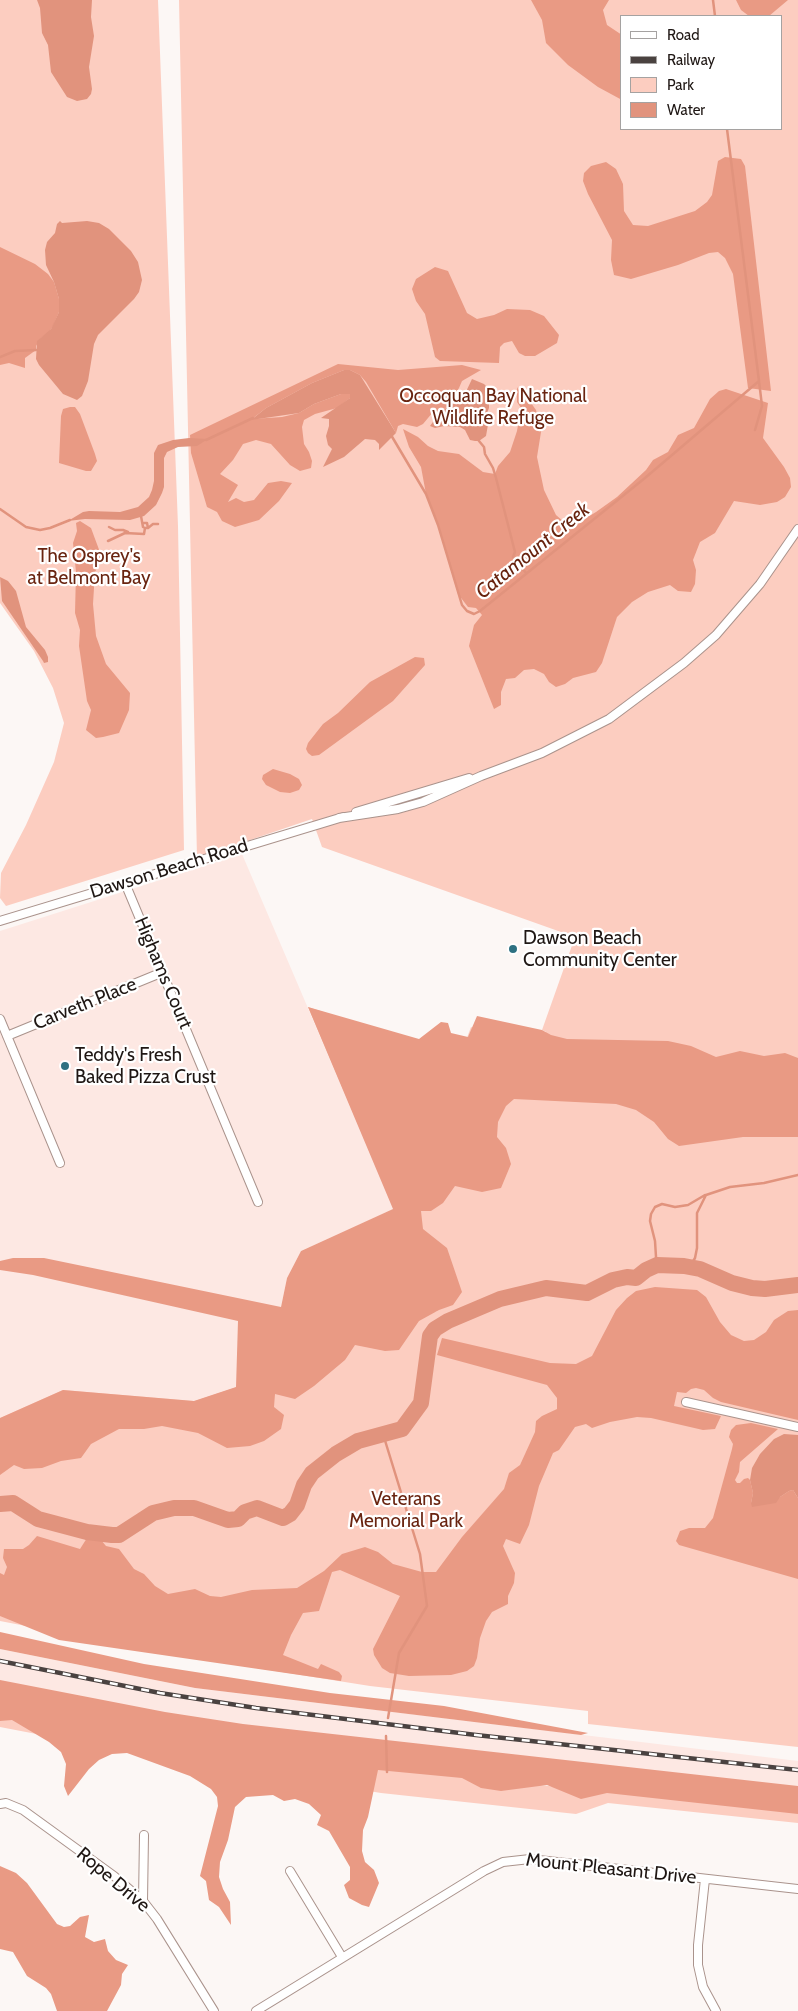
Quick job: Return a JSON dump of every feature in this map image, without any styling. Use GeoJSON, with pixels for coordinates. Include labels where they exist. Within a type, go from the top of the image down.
{"type":"FeatureCollection","features":[{"type":"Feature","properties":{"kind":"street","name":"Dawson Beach Road"},"geometry":{"type":"LineString","coordinates":[[0,921],[339,818],[403,808],[436,797],[481,776],[542,753],[608,719],[684,663],[716,634],[741,607],[779,558],[798,528]]}},
{"type":"Feature","properties":{"kind":"street","name":"Highams Court"},"geometry":{"type":"LineString","coordinates":[[125,883],[258,1202]]}},
{"type":"Feature","properties":{"kind":"street","name":"Carveth Place"},"geometry":{"type":"LineString","coordinates":[[7,1036],[162,972]]}},
{"type":"Feature","properties":{"kind":"street"},"geometry":{"type":"LineString","coordinates":[[0,1018],[60,1163]]}},
{"type":"Feature","properties":{"kind":"street"},"geometry":{"type":"LineString","coordinates":[[686,1402],[798,1427]]}},
{"type":"Feature","properties":{"kind":"street","name":"Rope Drive"},"geometry":{"type":"LineString","coordinates":[[0,1804],[6,1804],[23,1810],[114,1876],[144,1901],[214,2011]]}},
{"type":"Feature","properties":{"kind":"street"},"geometry":{"type":"LineString","coordinates":[[144,1835],[144,1901]]}},
{"type":"Feature","properties":{"kind":"street","name":"Mount Pleasant Drive"},"geometry":{"type":"LineString","coordinates":[[256,2011],[475,1876],[503,1862],[530,1859],[798,1889]]}},
{"type":"Feature","properties":{"kind":"street"},"geometry":{"type":"LineString","coordinates":[[290,1871],[342,1957]]}},
{"type":"Feature","properties":{"kind":"street"},"geometry":{"type":"LineString","coordinates":[[705,1879],[698,1945],[698,1965],[703,1987],[716,2011]]}},
{"type":"Feature","properties":{"kind":"shaded area"},"geometry":{"type":"Polygon","coordinates":[[[242,854],[394,1209],[301,1251],[287,1278],[281,1307],[237,1387],[194,1401],[63,1391],[0,1418],[0,931],[242,854]]]}},
{"type":"Feature","properties":{"kind":"shaded area"},"geometry":{"type":"Polygon","coordinates":[[[0,1649],[195,1688],[798,1761],[798,1798],[236,1733],[0,1687],[0,1649]]]}},
{"type":"Feature","properties":{"kind":"green space","name":"The Osprey's at Belmont Bay"},"geometry":{"type":"Polygon","coordinates":[[[0,0],[158,0],[178,526],[184,850],[6,906],[0,898],[1,873],[26,825],[54,762],[64,723],[53,688],[34,651],[0,603],[0,0]]]}},
{"type":"Feature","properties":{"kind":"green space","name":"Occoquan Bay National Wildlife Refuge"},"geometry":{"type":"Polygon","coordinates":[[[179,0],[798,0],[798,1747],[588,1724],[588,1711],[370,1686],[187,1657],[0,1621],[0,1418],[63,1390],[194,1401],[237,1387],[437,1311],[308,1007],[460,1056],[471,1027],[539,1053],[546,1032],[542,1030],[575,937],[322,847],[312,819],[197,858],[179,0]]]}},
{"type":"Feature","properties":{"kind":"green space"},"geometry":{"type":"Polygon","coordinates":[[[531,0],[609,0],[603,10],[607,25],[620,34],[620,99],[598,87],[568,65],[546,43],[542,20],[531,0]]]}},
{"type":"Feature","properties":{"kind":"green space"},"geometry":{"type":"Polygon","coordinates":[[[736,0],[788,0],[770,15],[748,15],[741,10],[736,0]]]}},
{"type":"Feature","properties":{"kind":"green space"},"geometry":{"type":"Polygon","coordinates":[[[725,157],[741,159],[745,166],[771,391],[748,388],[733,274],[725,258],[718,252],[709,253],[678,265],[631,279],[614,275],[611,260],[612,240],[583,181],[584,173],[591,166],[606,162],[616,169],[623,184],[624,211],[633,225],[648,226],[695,211],[707,202],[712,195],[718,161],[725,157]]]}},
{"type":"Feature","properties":{"kind":"green space"},"geometry":{"type":"Polygon","coordinates":[[[0,247],[35,264],[48,274],[54,282],[59,299],[59,312],[53,326],[41,338],[36,346],[36,350],[25,358],[25,368],[9,363],[0,365],[0,247]]]}},
{"type":"Feature","properties":{"kind":"green space"},"geometry":{"type":"Polygon","coordinates":[[[435,267],[448,271],[467,313],[477,319],[494,315],[507,309],[530,310],[544,316],[559,335],[557,343],[535,356],[525,356],[519,353],[512,341],[504,343],[500,347],[499,363],[440,361],[435,357],[425,314],[416,301],[412,289],[416,279],[435,267]]]}},
{"type":"Feature","properties":{"kind":"green space"},"geometry":{"type":"Polygon","coordinates":[[[338,364],[398,370],[462,365],[481,370],[462,381],[447,407],[441,411],[433,412],[423,424],[417,427],[403,424],[398,426],[396,433],[366,382],[360,375],[350,370],[344,370],[312,383],[266,408],[252,419],[282,417],[299,413],[314,404],[341,394],[350,393],[350,398],[337,408],[315,414],[304,420],[302,427],[304,444],[312,461],[311,468],[300,471],[290,465],[271,444],[256,440],[243,444],[233,460],[220,474],[238,485],[228,502],[236,498],[244,502],[254,500],[268,483],[281,481],[292,483],[279,501],[259,520],[235,527],[222,521],[217,512],[207,507],[191,453],[190,435],[338,364]]]}},
{"type":"Feature","properties":{"kind":"green space"},"geometry":{"type":"Polygon","coordinates":[[[517,387],[524,400],[531,403],[536,410],[541,432],[537,457],[544,490],[556,515],[564,522],[581,521],[617,497],[646,470],[653,460],[668,452],[678,435],[694,428],[710,399],[719,391],[726,389],[768,403],[763,438],[784,467],[790,478],[791,487],[785,497],[777,502],[760,505],[734,501],[715,533],[700,542],[693,560],[696,570],[695,584],[691,592],[678,591],[670,585],[648,592],[632,602],[617,617],[602,663],[596,672],[573,678],[565,684],[556,687],[549,682],[544,674],[534,669],[524,670],[515,678],[506,679],[501,692],[501,705],[494,709],[469,646],[474,625],[482,615],[476,608],[468,607],[458,594],[438,525],[426,494],[421,467],[409,447],[403,429],[438,451],[459,454],[483,472],[495,474],[498,466],[510,452],[517,431],[521,408],[517,402],[517,387]]]}},
{"type":"Feature","properties":{"kind":"green space"},"geometry":{"type":"Polygon","coordinates":[[[75,407],[80,414],[95,454],[97,461],[91,471],[59,463],[61,416],[63,409],[75,407]]]}},
{"type":"Feature","properties":{"kind":"green space"},"geometry":{"type":"Polygon","coordinates":[[[80,521],[91,528],[102,559],[95,572],[93,604],[96,636],[106,664],[130,693],[129,710],[119,733],[96,738],[86,730],[91,710],[87,701],[79,646],[80,630],[75,613],[76,572],[73,543],[77,531],[76,523],[80,521]]]}},
{"type":"Feature","properties":{"kind":"green space"},"geometry":{"type":"Polygon","coordinates":[[[415,657],[424,658],[425,665],[393,701],[319,755],[312,756],[308,753],[306,749],[308,743],[323,724],[338,713],[370,682],[415,657]]]}},
{"type":"Feature","properties":{"kind":"green space"},"geometry":{"type":"Polygon","coordinates":[[[273,769],[299,779],[302,785],[299,790],[290,793],[280,792],[266,785],[262,779],[263,775],[273,769]]]}},
{"type":"Feature","properties":{"kind":"green space"},"geometry":{"type":"Polygon","coordinates":[[[308,1007],[419,1039],[441,1022],[448,1023],[451,1033],[468,1037],[477,1016],[542,1030],[551,1035],[567,1039],[668,1041],[691,1046],[716,1057],[740,1051],[764,1056],[785,1053],[798,1058],[798,1137],[743,1137],[679,1146],[668,1139],[654,1122],[636,1110],[616,1104],[514,1099],[506,1106],[498,1122],[497,1137],[506,1148],[511,1164],[501,1188],[482,1192],[455,1186],[443,1203],[431,1211],[421,1211],[423,1229],[447,1248],[462,1292],[453,1305],[419,1321],[399,1350],[385,1351],[355,1345],[345,1360],[295,1399],[275,1394],[274,1407],[284,1415],[281,1429],[264,1441],[250,1446],[227,1448],[198,1433],[162,1426],[144,1429],[119,1429],[91,1444],[81,1458],[61,1461],[42,1468],[24,1469],[14,1465],[0,1475],[0,1418],[63,1390],[194,1401],[236,1387],[238,1321],[33,1275],[0,1270],[0,1261],[13,1258],[44,1258],[281,1307],[287,1278],[301,1251],[393,1209],[308,1007]]]}},
{"type":"Feature","properties":{"kind":"green space"},"geometry":{"type":"Polygon","coordinates":[[[655,1287],[697,1290],[706,1297],[720,1322],[731,1335],[744,1341],[754,1340],[766,1332],[774,1320],[788,1311],[798,1310],[798,1420],[721,1402],[704,1390],[696,1388],[686,1393],[677,1392],[674,1406],[721,1416],[715,1429],[703,1430],[651,1418],[637,1417],[610,1422],[592,1428],[586,1424],[575,1427],[559,1450],[553,1453],[539,1486],[529,1525],[520,1544],[506,1539],[503,1546],[515,1573],[514,1583],[508,1596],[508,1604],[492,1612],[486,1621],[474,1666],[467,1671],[451,1675],[409,1676],[390,1673],[382,1668],[374,1655],[373,1649],[400,1596],[340,1570],[332,1572],[319,1611],[303,1613],[283,1655],[318,1669],[321,1664],[339,1672],[342,1676],[341,1681],[59,1640],[0,1616],[0,1573],[4,1575],[7,1567],[3,1558],[4,1549],[23,1549],[37,1536],[80,1549],[87,1538],[95,1533],[106,1546],[119,1549],[134,1569],[144,1574],[155,1586],[168,1594],[195,1589],[210,1596],[221,1597],[252,1590],[297,1588],[324,1571],[342,1554],[365,1547],[378,1552],[393,1564],[422,1572],[436,1572],[462,1537],[504,1489],[509,1473],[520,1465],[535,1432],[536,1421],[557,1409],[557,1398],[547,1385],[437,1355],[442,1338],[550,1363],[576,1364],[592,1356],[616,1310],[627,1298],[636,1291],[655,1287]]]}},
{"type":"Feature","properties":{"kind":"green space"},"geometry":{"type":"Polygon","coordinates":[[[751,1423],[778,1429],[740,1462],[739,1472],[735,1480],[737,1483],[740,1483],[744,1479],[748,1478],[750,1480],[753,1493],[751,1503],[780,1497],[793,1490],[798,1498],[798,1579],[679,1545],[676,1541],[680,1531],[689,1528],[705,1528],[713,1518],[732,1449],[733,1444],[729,1437],[731,1430],[736,1425],[751,1423]]]}},
{"type":"Feature","properties":{"kind":"green space"},"geometry":{"type":"Polygon","coordinates":[[[0,1632],[144,1664],[330,1693],[444,1706],[588,1733],[581,1735],[195,1688],[0,1649],[0,1632]]]}},
{"type":"Feature","properties":{"kind":"green space"},"geometry":{"type":"Polygon","coordinates":[[[0,1680],[165,1712],[243,1724],[798,1786],[798,1814],[607,1793],[581,1799],[547,1785],[501,1791],[481,1788],[462,1778],[378,1770],[368,1817],[363,1830],[362,1851],[365,1862],[374,1870],[379,1883],[369,1907],[349,1898],[344,1885],[350,1880],[350,1867],[329,1831],[317,1825],[321,1815],[309,1804],[295,1799],[284,1801],[273,1795],[246,1797],[235,1807],[228,1840],[220,1862],[219,1877],[230,1902],[231,1925],[219,1907],[209,1900],[206,1881],[200,1876],[218,1806],[217,1797],[211,1789],[190,1776],[127,1753],[112,1754],[99,1760],[89,1769],[68,1796],[64,1786],[66,1764],[61,1752],[49,1742],[12,1720],[0,1721],[0,1680]]]}},
{"type":"Feature","properties":{"kind":"green space"},"geometry":{"type":"Polygon","coordinates":[[[0,1706],[381,1766],[574,1789],[798,1799],[798,1823],[608,1803],[576,1814],[381,1793],[125,1751],[0,1727],[0,1706]]]}},
{"type":"Feature","properties":{"kind":"green space"},"geometry":{"type":"Polygon","coordinates":[[[0,1866],[16,1873],[27,1883],[57,1924],[64,1927],[70,1926],[80,1917],[89,1915],[85,1937],[94,1942],[105,1939],[108,1951],[116,1960],[128,1965],[122,1974],[121,1985],[107,2011],[57,2011],[51,1994],[46,1988],[27,1976],[13,1952],[0,1949],[0,1866]]]}},
{"type":"Feature","properties":{"kind":"water"},"geometry":{"type":"Polygon","coordinates":[[[37,0],[92,0],[91,17],[94,36],[89,67],[92,89],[87,99],[77,101],[67,97],[51,72],[48,45],[42,33],[40,8],[37,0]]]}},
{"type":"Feature","properties":{"kind":"water"},"geometry":{"type":"Polygon","coordinates":[[[60,221],[62,223],[87,221],[99,223],[109,229],[131,251],[138,262],[142,280],[139,292],[134,299],[98,335],[94,344],[88,381],[82,396],[77,400],[63,394],[36,359],[37,341],[51,329],[59,312],[59,299],[46,265],[45,250],[47,242],[55,233],[57,224],[60,221]]]}},
{"type":"Feature","properties":{"kind":"water"},"geometry":{"type":"Polygon","coordinates":[[[344,370],[350,370],[360,375],[396,433],[379,450],[379,444],[375,440],[365,439],[344,457],[323,467],[332,449],[328,445],[326,436],[329,419],[321,418],[350,398],[350,394],[341,394],[314,404],[299,413],[251,420],[266,408],[312,383],[344,370]]]}},
{"type":"Feature","properties":{"kind":"water"},"geometry":{"type":"Polygon","coordinates":[[[472,379],[484,384],[489,394],[487,413],[489,419],[486,436],[479,441],[475,441],[470,440],[465,430],[460,427],[444,426],[435,428],[430,426],[441,411],[463,398],[472,379]]]}},
{"type":"Feature","properties":{"kind":"water"},"geometry":{"type":"Polygon","coordinates":[[[189,438],[208,439],[197,446],[178,447],[167,452],[164,458],[164,487],[162,493],[156,505],[144,516],[130,520],[85,519],[68,521],[83,512],[120,512],[138,507],[149,497],[152,490],[154,481],[154,453],[158,445],[173,440],[189,438]]]}},
{"type":"Feature","properties":{"kind":"water"},"geometry":{"type":"Polygon","coordinates":[[[0,577],[8,581],[16,591],[26,627],[45,650],[48,662],[44,663],[2,601],[0,577]]]}},
{"type":"Feature","properties":{"kind":"water"},"geometry":{"type":"Polygon","coordinates":[[[784,1434],[798,1435],[798,1498],[793,1490],[780,1497],[776,1503],[752,1507],[753,1493],[750,1480],[752,1468],[760,1454],[774,1439],[784,1434]]]}},
{"type":"Feature","properties":{"kind":"waterway","name":"Catamount Creek"},"geometry":{"type":"LineString","coordinates":[[713,0],[715,15]]}},
{"type":"Feature","properties":{"kind":"waterway","name":"Catamount Creek"},"geometry":{"type":"LineString","coordinates":[[391,435],[426,494],[438,525],[462,605],[467,611],[474,614],[645,478],[759,381],[727,130]]}},
{"type":"Feature","properties":{"kind":"waterway"},"geometry":{"type":"LineString","coordinates":[[0,357],[15,351],[36,350]]}},
{"type":"Feature","properties":{"kind":"waterway"},"geometry":{"type":"LineString","coordinates":[[755,430],[762,406],[759,381]]}},
{"type":"Feature","properties":{"kind":"waterway","name":"Catamount Creek"},"geometry":{"type":"LineString","coordinates":[[206,440],[253,418]]}},
{"type":"Feature","properties":{"kind":"waterway"},"geometry":{"type":"LineString","coordinates":[[479,441],[484,447],[485,454],[496,478],[515,552],[513,557],[526,573]]}},
{"type":"Feature","properties":{"kind":"waterway","name":"Catamount Creek"},"geometry":{"type":"LineString","coordinates":[[0,509],[26,527],[40,530],[70,520]]}},
{"type":"Feature","properties":{"kind":"waterway"},"geometry":{"type":"LineString","coordinates":[[108,541],[125,533],[144,534],[145,528],[143,527],[141,516]]}},
{"type":"Feature","properties":{"kind":"waterway"},"geometry":{"type":"LineString","coordinates":[[144,523],[147,523],[148,528]]}},
{"type":"Feature","properties":{"kind":"waterway"},"geometry":{"type":"LineString","coordinates":[[145,528],[158,524]]}},
{"type":"Feature","properties":{"kind":"waterway"},"geometry":{"type":"LineString","coordinates":[[109,527],[128,532]]}},
{"type":"Feature","properties":{"kind":"waterway"},"geometry":{"type":"LineString","coordinates":[[684,1266],[692,1263],[695,1258],[697,1248],[697,1213],[706,1195],[730,1187],[764,1183],[798,1175]]}},
{"type":"Feature","properties":{"kind":"waterway"},"geometry":{"type":"LineString","coordinates":[[651,1268],[655,1263],[656,1257],[655,1241],[650,1221],[655,1207],[662,1204],[675,1207],[688,1205],[705,1195]]}},
{"type":"Feature","properties":{"kind":"waterway"},"geometry":{"type":"LineString","coordinates":[[0,1504],[13,1503],[38,1519],[87,1532],[112,1535],[119,1535],[153,1513],[174,1508],[194,1508],[228,1520],[238,1519],[245,1512],[257,1508],[283,1518],[290,1514],[297,1505],[304,1485],[312,1473],[336,1454],[358,1441],[402,1429],[421,1403],[430,1336],[435,1329],[448,1321],[500,1299],[546,1288],[587,1293],[613,1280],[627,1277],[636,1278],[646,1270],[657,1265],[684,1266],[700,1269],[732,1283],[752,1288],[765,1289],[798,1285]]}},
{"type":"Feature","properties":{"kind":"waterway"},"geometry":{"type":"LineString","coordinates":[[383,1434],[420,1554],[427,1606],[399,1653],[388,1718]]}},
{"type":"Feature","properties":{"kind":"waterway"},"geometry":{"type":"LineString","coordinates":[[386,1736],[387,1772]]}},
{"type":"Feature","properties":{"kind":"railway"},"geometry":{"type":"LineString","coordinates":[[0,1661],[160,1693],[256,1708],[476,1735],[798,1770]]}},
{"type":"Feature","properties":{"kind":"place","name":"Dawson Beach Community Center"},"geometry":{"type":"Point","coordinates":[513,949]}},
{"type":"Feature","properties":{"kind":"place","name":"Teddy's Fresh Baked Pizza Crust"},"geometry":{"type":"Point","coordinates":[65,1066]}},
{"type":"Feature","properties":{"kind":"park label","name":"Veterans Memorial Park"},"geometry":{"type":"Point","coordinates":[406,1510]}}]}
